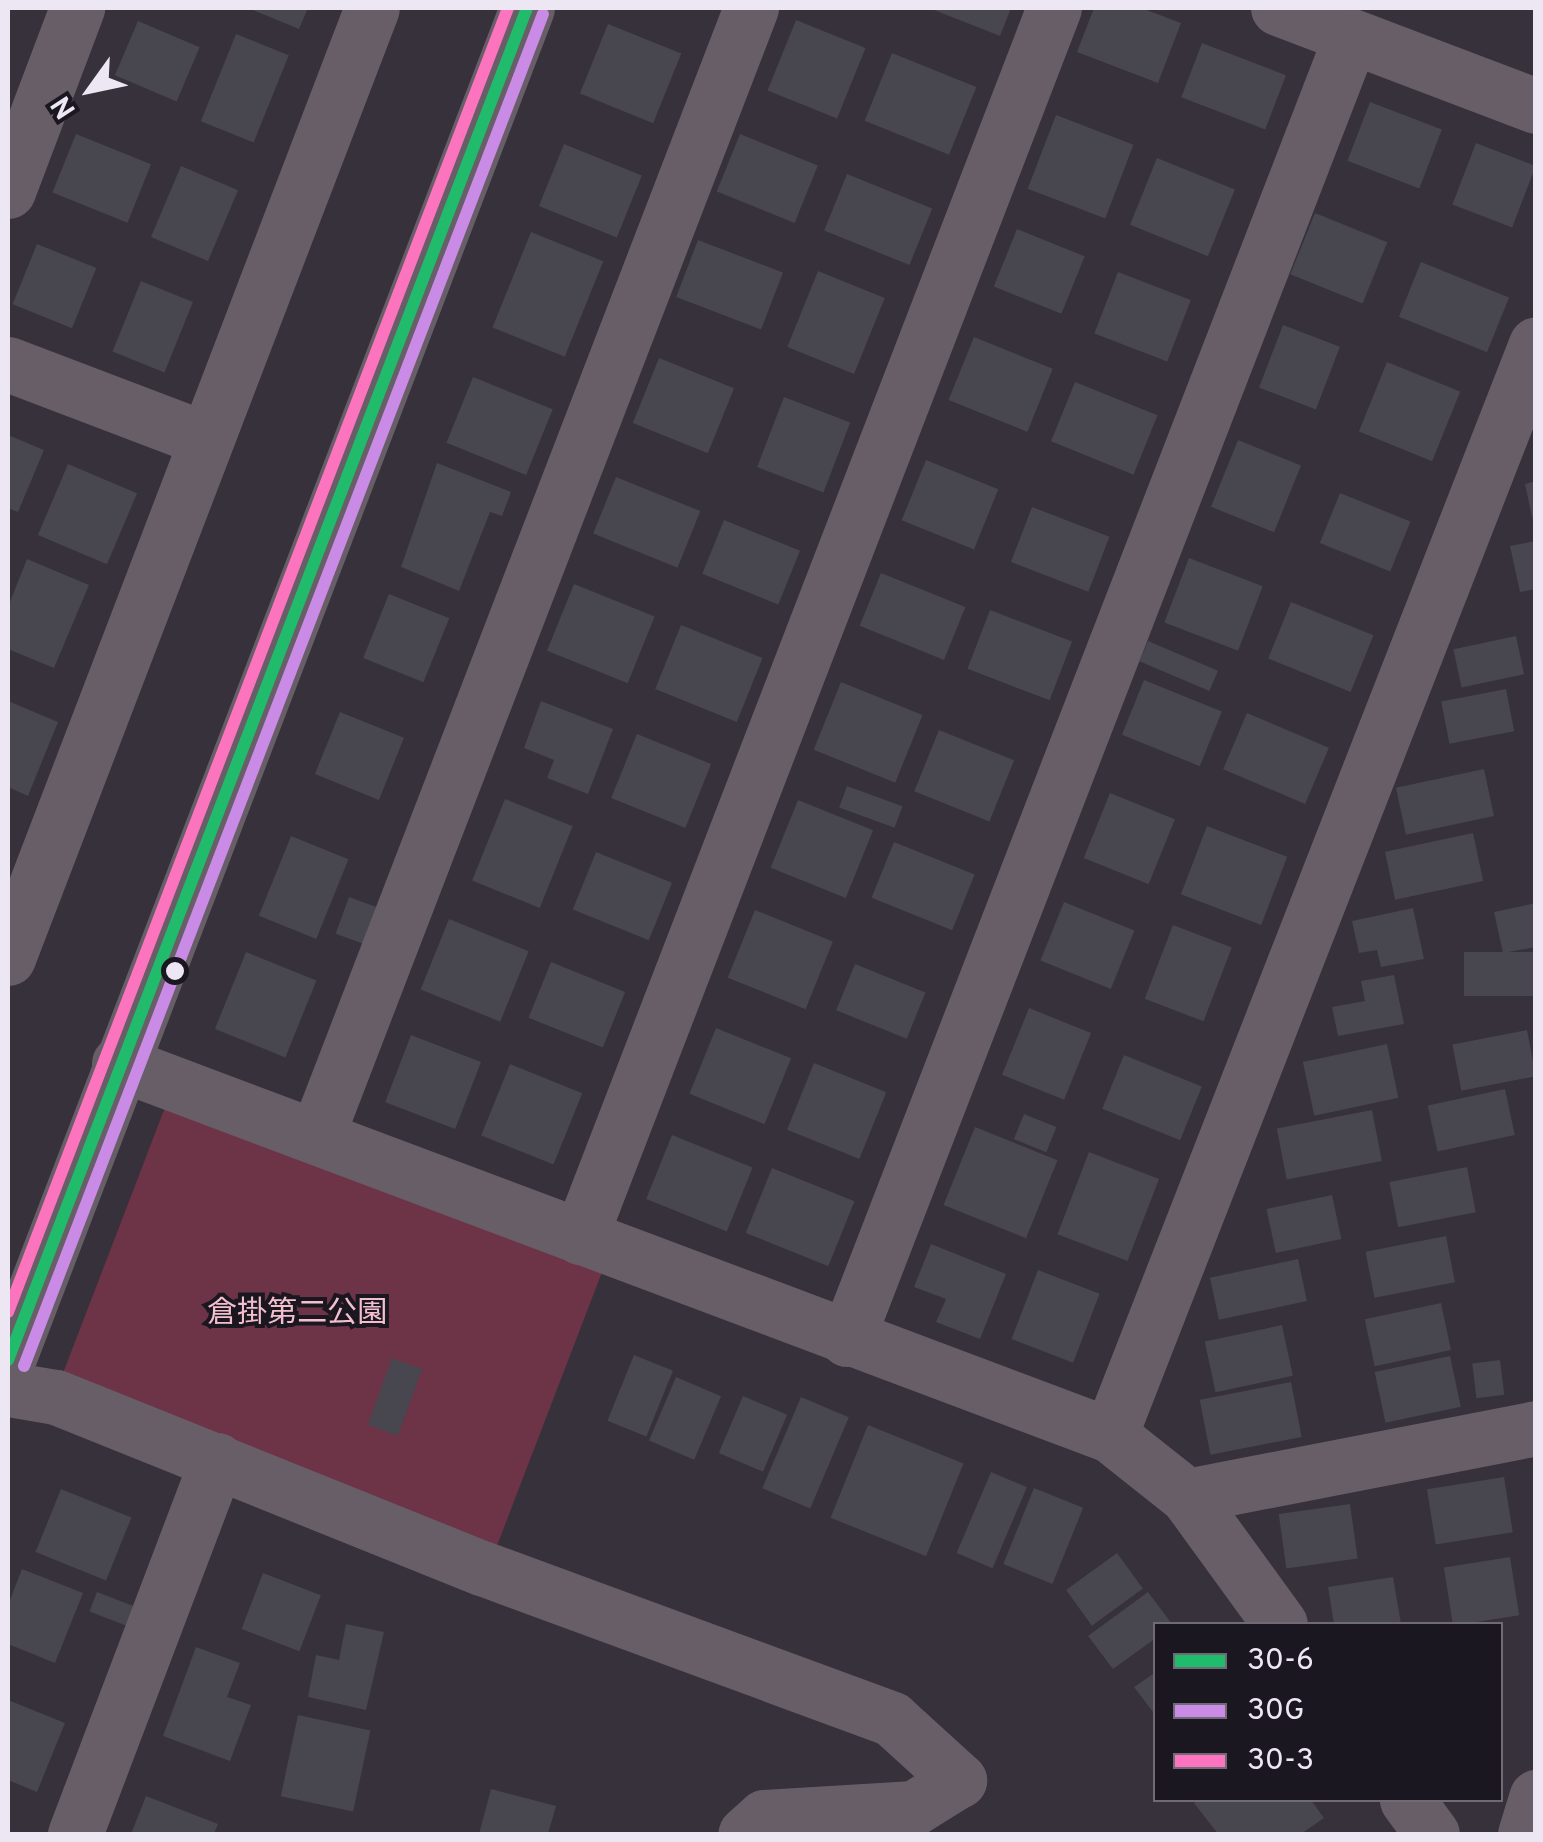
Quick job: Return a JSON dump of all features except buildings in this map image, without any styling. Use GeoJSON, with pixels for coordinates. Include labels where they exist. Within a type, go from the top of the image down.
{"type":"FeatureCollection","features":[{"type":"Feature","properties":{"kind":"street"},"geometry":{"type":"LineString","coordinates":[[8,191],[77,8]]}},
{"type":"Feature","properties":{"kind":"street"},"geometry":{"type":"LineString","coordinates":[[8,958],[372,8]]}},
{"type":"Feature","properties":{"kind":"street"},"geometry":{"type":"LineString","coordinates":[[8,1360],[119,1063],[528,8]]}},
{"type":"Feature","properties":{"kind":"street"},"geometry":{"type":"LineString","coordinates":[[317,1135],[751,8]]}},
{"type":"Feature","properties":{"kind":"street"},"geometry":{"type":"LineString","coordinates":[[580,1238],[1054,8]]}},
{"type":"Feature","properties":{"kind":"street"},"geometry":{"type":"LineString","coordinates":[[1278,8],[1536,106]]}},
{"type":"Feature","properties":{"kind":"street"},"geometry":{"type":"LineString","coordinates":[[847,1339],[1351,36]]}},
{"type":"Feature","properties":{"kind":"street"},"geometry":{"type":"LineString","coordinates":[[1110,1436],[1536,344]]}},
{"type":"Feature","properties":{"kind":"street"},"geometry":{"type":"LineString","coordinates":[[8,364],[205,439]]}},
{"type":"Feature","properties":{"kind":"street"},"geometry":{"type":"LineString","coordinates":[[119,1063],[1110,1436],[1187,1496],[1279,1622]]}},
{"type":"Feature","properties":{"kind":"street"},"geometry":{"type":"LineString","coordinates":[[8,1389],[56,1397],[482,1568],[892,1720],[959,1780],[914,1808],[764,1817],[745,1834]]}},
{"type":"Feature","properties":{"kind":"street"},"geometry":{"type":"LineString","coordinates":[[1187,1496],[1536,1428]]}},
{"type":"Feature","properties":{"kind":"street"},"geometry":{"type":"LineString","coordinates":[[75,1834],[217,1460]]}},
{"type":"Feature","properties":{"kind":"street"},"geometry":{"type":"LineString","coordinates":[[1526,1834],[1536,1797]]}},
{"type":"Feature","properties":{"kind":"street"},"geometry":{"type":"LineString","coordinates":[[1408,1802],[1432,1834]]}},
{"type":"Feature","properties":{"kind":"green space","name":"倉掛第二公園"},"geometry":{"type":"Polygon","coordinates":[[[174,1084],[610,1251],[487,1571],[51,1403],[174,1084]]]}},
{"type":"Feature","properties":{"kind":"transit line","name":"30-3"},"geometry":{"type":"LineString","coordinates":[[8,1312],[508,8]]}},
{"type":"Feature","properties":{"kind":"transit line","name":"30-6"},"geometry":{"type":"LineString","coordinates":[[8,1360],[527,8]]}},
{"type":"Feature","properties":{"kind":"transit line","name":"30G"},"geometry":{"type":"LineString","coordinates":[[24,1366],[543,14]]}}]}
